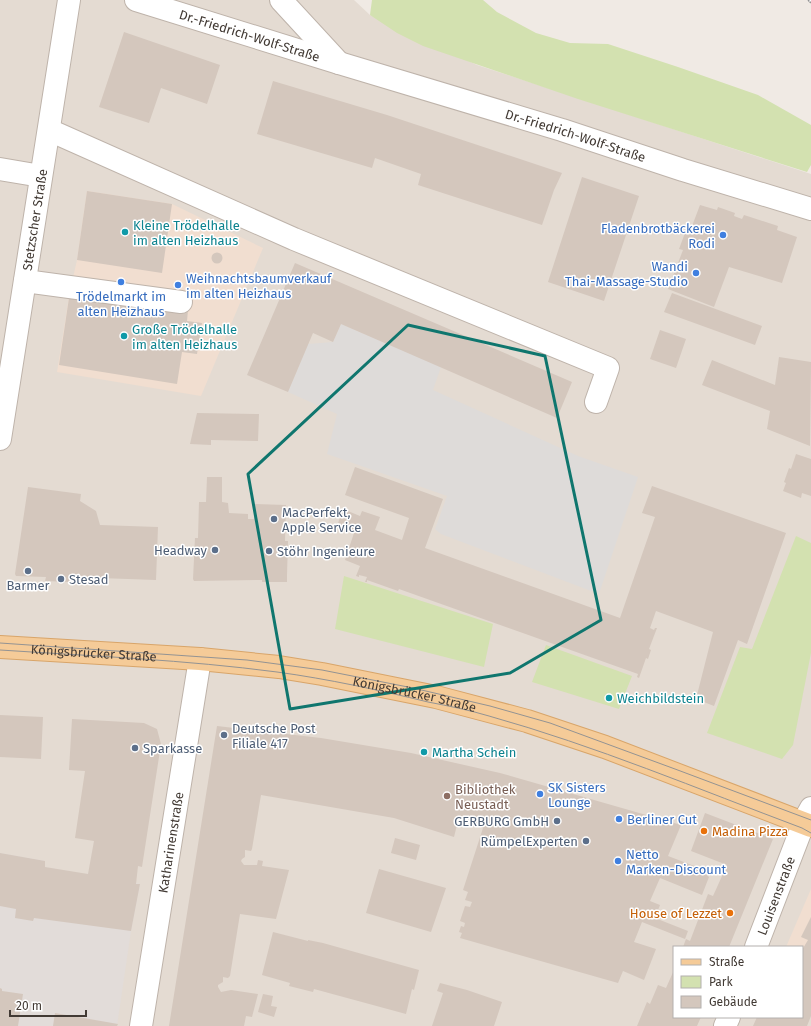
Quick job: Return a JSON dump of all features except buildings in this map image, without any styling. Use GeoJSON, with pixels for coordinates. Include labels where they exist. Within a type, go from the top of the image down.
{"type":"FeatureCollection","features":[{"type":"Feature","properties":{"kind":"main road","name":"Königsbrücker Straße"},"geometry":{"type":"LineString","coordinates":[[0,647],[200,659],[300,671],[436,697],[527,722],[809,819]]}},
{"type":"Feature","properties":{"kind":"street","name":"Stetzscher Straße"},"geometry":{"type":"LineString","coordinates":[[0,439],[69,0]]}},
{"type":"Feature","properties":{"kind":"street","name":"Dr.-Friedrich-Wolf-Straße"},"geometry":{"type":"LineString","coordinates":[[136,0],[562,130],[684,170],[811,209]]}},
{"type":"Feature","properties":{"kind":"street","name":"Dr.-Friedrich-Wolf-Straße"},"geometry":{"type":"LineString","coordinates":[[281,0],[340,63]]}},
{"type":"Feature","properties":{"kind":"street"},"geometry":{"type":"LineString","coordinates":[[48,130],[294,239],[608,368],[596,402]]}},
{"type":"Feature","properties":{"kind":"street"},"geometry":{"type":"LineString","coordinates":[[0,169],[41,176]]}},
{"type":"Feature","properties":{"kind":"street"},"geometry":{"type":"LineString","coordinates":[[25,280],[181,302]]}},
{"type":"Feature","properties":{"kind":"street","name":"Katharinenstraße"},"geometry":{"type":"LineString","coordinates":[[140,1026],[200,659]]}},
{"type":"Feature","properties":{"kind":"street","name":"Louisenstraße"},"geometry":{"type":"LineString","coordinates":[[756,946],[809,819]]}},
{"type":"Feature","properties":{"kind":"highlighted area"},"geometry":{"type":"Polygon","coordinates":[[[408,325],[545,356],[601,620],[510,673],[290,709],[248,474],[408,325]]]}},
{"type":"Feature","properties":{"kind":"shaded area"},"geometry":{"type":"Polygon","coordinates":[[[0,0],[354,0],[370,15],[477,65],[811,174],[811,1026],[0,1026],[0,0]]]}},
{"type":"Feature","properties":{"kind":"shaded area"},"geometry":{"type":"Polygon","coordinates":[[[87,191],[172,204],[263,248],[201,396],[57,372],[70,291],[77,260],[87,191]]]}},
{"type":"Feature","properties":{"kind":"shaded area"},"geometry":{"type":"Polygon","coordinates":[[[341,324],[441,367],[433,390],[578,456],[638,477],[599,594],[441,534],[435,529],[447,496],[327,454],[337,414],[288,392],[308,344],[333,342],[341,324]]]}},
{"type":"Feature","properties":{"kind":"shaded area"},"geometry":{"type":"Polygon","coordinates":[[[0,853],[45,861],[45,867],[140,884],[131,931],[117,1026],[0,1026],[0,853]]]}},
{"type":"Feature","properties":{"kind":"shaded area"},"geometry":{"type":"Polygon","coordinates":[[[811,889],[811,957],[803,953],[803,946],[786,946],[811,889]]]}},
{"type":"Feature","properties":{"kind":"green space"},"geometry":{"type":"Polygon","coordinates":[[[372,0],[483,0],[497,12],[536,33],[570,43],[608,44],[758,95],[811,125],[811,165],[807,172],[578,99],[423,46],[397,33],[370,15],[372,0]]]}},
{"type":"Feature","properties":{"kind":"green space"},"geometry":{"type":"Polygon","coordinates":[[[796,536],[811,543],[811,653],[793,745],[782,759],[707,733],[740,647],[752,649],[796,536]]]}},
{"type":"Feature","properties":{"kind":"green space"},"geometry":{"type":"Polygon","coordinates":[[[344,576],[493,624],[484,667],[335,629],[344,576]]]}},
{"type":"Feature","properties":{"kind":"green space"},"geometry":{"type":"Polygon","coordinates":[[[546,645],[632,676],[619,709],[532,682],[546,645]]]}},
{"type":"Feature","properties":{"kind":"tram line"},"geometry":{"type":"LineString","coordinates":[[0,643],[247,660],[322,670],[413,688],[490,706],[550,723],[811,820]]}},
{"type":"Feature","properties":{"kind":"tram line"},"geometry":{"type":"LineString","coordinates":[[0,650],[174,661],[277,672],[353,685],[459,708],[529,728],[608,754],[802,828],[811,833]]}},
{"type":"Feature","properties":{"kind":"place","name":"Kleine Trödelhalle im alten Heizhaus"},"geometry":{"type":"Point","coordinates":[125,232]}},
{"type":"Feature","properties":{"kind":"place","name":"Fladenbrotbäckerei Rodi"},"geometry":{"type":"Point","coordinates":[723,235]}},
{"type":"Feature","properties":{"kind":"place","name":"Wandi Thai-Massage-Studio"},"geometry":{"type":"Point","coordinates":[696,273]}},
{"type":"Feature","properties":{"kind":"place","name":"Trödelmarkt im alten Heizhaus"},"geometry":{"type":"Point","coordinates":[121,282]}},
{"type":"Feature","properties":{"kind":"place","name":"Weihnachtsbaumverkauf im alten Heizhaus"},"geometry":{"type":"Point","coordinates":[178,285]}},
{"type":"Feature","properties":{"kind":"place","name":"Große Trödelhalle im alten Heizhaus"},"geometry":{"type":"Point","coordinates":[124,336]}},
{"type":"Feature","properties":{"kind":"place","name":"MacPerfekt, Apple Service"},"geometry":{"type":"Point","coordinates":[274,519]}},
{"type":"Feature","properties":{"kind":"place","name":"Headway"},"geometry":{"type":"Point","coordinates":[215,550]}},
{"type":"Feature","properties":{"kind":"place","name":"Stöhr Ingenieure"},"geometry":{"type":"Point","coordinates":[269,551]}},
{"type":"Feature","properties":{"kind":"place","name":"Barmer"},"geometry":{"type":"Point","coordinates":[28,571]}},
{"type":"Feature","properties":{"kind":"place","name":"Stesad"},"geometry":{"type":"Point","coordinates":[61,579]}},
{"type":"Feature","properties":{"kind":"place","name":"Weichbildstein"},"geometry":{"type":"Point","coordinates":[609,698]}},
{"type":"Feature","properties":{"kind":"place","name":"Deutsche Post Filiale 417"},"geometry":{"type":"Point","coordinates":[224,735]}},
{"type":"Feature","properties":{"kind":"place","name":"Sparkasse"},"geometry":{"type":"Point","coordinates":[135,748]}},
{"type":"Feature","properties":{"kind":"place","name":"Martha Schein"},"geometry":{"type":"Point","coordinates":[424,752]}},
{"type":"Feature","properties":{"kind":"place","name":"SK Sisters Lounge"},"geometry":{"type":"Point","coordinates":[540,794]}},
{"type":"Feature","properties":{"kind":"place","name":"Bibliothek Neustadt"},"geometry":{"type":"Point","coordinates":[447,796]}},
{"type":"Feature","properties":{"kind":"place","name":"Berliner Cut"},"geometry":{"type":"Point","coordinates":[619,819]}},
{"type":"Feature","properties":{"kind":"place","name":"GERBURG GmbH"},"geometry":{"type":"Point","coordinates":[557,821]}},
{"type":"Feature","properties":{"kind":"place","name":"Madina Pizza"},"geometry":{"type":"Point","coordinates":[704,831]}},
{"type":"Feature","properties":{"kind":"place","name":"RümpelExperten"},"geometry":{"type":"Point","coordinates":[586,841]}},
{"type":"Feature","properties":{"kind":"place","name":"Netto Marken-Discount"},"geometry":{"type":"Point","coordinates":[618,861]}},
{"type":"Feature","properties":{"kind":"place","name":"House of Lezzet"},"geometry":{"type":"Point","coordinates":[730,913]}}]}
